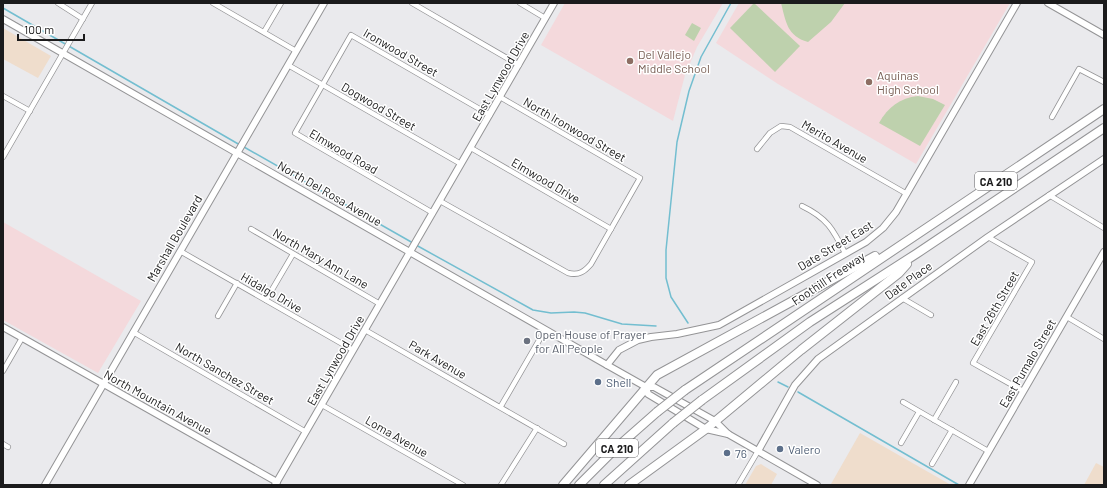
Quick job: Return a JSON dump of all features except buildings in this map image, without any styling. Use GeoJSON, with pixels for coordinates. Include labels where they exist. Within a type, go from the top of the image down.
{"type":"FeatureCollection","features":[{"type":"Feature","properties":{"kind":"highway","name":"Foothill Freeway"},"geometry":{"type":"LineString","coordinates":[[579,485],[615,449],[657,412],[685,390],[888,252],[1104,109]]}},
{"type":"Feature","properties":{"kind":"highway","name":"CA 210"},"geometry":{"type":"LineString","coordinates":[[604,485],[673,423],[702,400],[810,322],[916,254],[1104,128]]}},
{"type":"Feature","properties":{"kind":"highway"},"geometry":{"type":"LineString","coordinates":[[562,485],[657,375],[873,257],[888,252]]}},
{"type":"Feature","properties":{"kind":"highway"},"geometry":{"type":"LineString","coordinates":[[629,485],[706,429],[801,350],[899,273],[916,254]]}},
{"type":"Feature","properties":{"kind":"street"},"geometry":{"type":"LineString","coordinates":[[58,3],[83,19]]}},
{"type":"Feature","properties":{"kind":"street"},"geometry":{"type":"LineString","coordinates":[[3,157],[92,3]]}},
{"type":"Feature","properties":{"kind":"street"},"geometry":{"type":"LineString","coordinates":[[213,3],[296,51]]}},
{"type":"Feature","properties":{"kind":"street"},"geometry":{"type":"LineString","coordinates":[[264,32],[281,3]]}},
{"type":"Feature","properties":{"kind":"street","name":"Marshall Boulevard"},"geometry":{"type":"LineString","coordinates":[[45,485],[324,3]]}},
{"type":"Feature","properties":{"kind":"street"},"geometry":{"type":"LineString","coordinates":[[412,3],[519,65]]}},
{"type":"Feature","properties":{"kind":"street"},"geometry":{"type":"LineString","coordinates":[[520,3],[545,18]]}},
{"type":"Feature","properties":{"kind":"street","name":"East Lynwood Drive"},"geometry":{"type":"LineString","coordinates":[[278,484],[322,404],[554,3]]}},
{"type":"Feature","properties":{"kind":"street","name":"Date Street East"},"geometry":{"type":"LineString","coordinates":[[607,366],[619,350],[638,340],[677,334],[719,325],[866,242],[883,228],[896,212],[907,194],[1017,3]]}},
{"type":"Feature","properties":{"kind":"street"},"geometry":{"type":"LineString","coordinates":[[1048,3],[1104,35]]}},
{"type":"Feature","properties":{"kind":"street","name":"North Del Rosa Avenue"},"geometry":{"type":"LineString","coordinates":[[3,19],[66,48],[240,147],[410,252],[607,366],[646,387],[654,387],[715,421],[728,434],[817,485]]}},
{"type":"Feature","properties":{"kind":"street","name":"Ironwood Street"},"geometry":{"type":"LineString","coordinates":[[323,85],[351,35],[490,115]]}},
{"type":"Feature","properties":{"kind":"street","name":"Dogwood Street"},"geometry":{"type":"LineString","coordinates":[[288,65],[461,164]]}},
{"type":"Feature","properties":{"kind":"street"},"geometry":{"type":"LineString","coordinates":[[1052,117],[1079,69],[1104,82]]}},
{"type":"Feature","properties":{"kind":"street","name":"Elmwood Road"},"geometry":{"type":"LineString","coordinates":[[323,85],[295,133],[433,213]]}},
{"type":"Feature","properties":{"kind":"street"},"geometry":{"type":"LineString","coordinates":[[3,96],[30,111]]}},
{"type":"Feature","properties":{"kind":"street","name":"North Ironwood Street"},"geometry":{"type":"LineString","coordinates":[[500,97],[640,178],[611,229]]}},
{"type":"Feature","properties":{"kind":"street","name":"Merito Avenue"},"geometry":{"type":"LineString","coordinates":[[757,149],[770,133],[781,126],[790,127],[907,194]]}},
{"type":"Feature","properties":{"kind":"street","name":"Elmwood Drive"},"geometry":{"type":"LineString","coordinates":[[471,148],[611,229]]}},
{"type":"Feature","properties":{"kind":"street","name":"Date Place"},"geometry":{"type":"LineString","coordinates":[[758,451],[795,385],[818,359],[988,237],[1104,159]]}},
{"type":"Feature","properties":{"kind":"street"},"geometry":{"type":"LineString","coordinates":[[1049,195],[1104,228]]}},
{"type":"Feature","properties":{"kind":"street"},"geometry":{"type":"LineString","coordinates":[[440,201],[559,270],[568,273],[579,274],[586,270],[611,229]]}},
{"type":"Feature","properties":{"kind":"street"},"geometry":{"type":"LineString","coordinates":[[802,206],[814,212],[828,223],[846,253]]}},
{"type":"Feature","properties":{"kind":"street","name":"North Mary Ann Lane"},"geometry":{"type":"LineString","coordinates":[[251,229],[380,304]]}},
{"type":"Feature","properties":{"kind":"street","name":"East 26th Street"},"geometry":{"type":"LineString","coordinates":[[988,237],[1032,262],[973,363],[1023,391]]}},
{"type":"Feature","properties":{"kind":"street","name":"Hidalgo Drive"},"geometry":{"type":"LineString","coordinates":[[180,251],[353,350]]}},
{"type":"Feature","properties":{"kind":"street","name":"East Pumalo Street"},"geometry":{"type":"LineString","coordinates":[[969,485],[1104,252]]}},
{"type":"Feature","properties":{"kind":"street"},"geometry":{"type":"LineString","coordinates":[[266,300],[294,254]]}},
{"type":"Feature","properties":{"kind":"street"},"geometry":{"type":"LineString","coordinates":[[218,316],[237,283]]}},
{"type":"Feature","properties":{"kind":"street"},"geometry":{"type":"LineString","coordinates":[[902,298],[931,315]]}},
{"type":"Feature","properties":{"kind":"street"},"geometry":{"type":"LineString","coordinates":[[1067,317],[1104,339]]}},
{"type":"Feature","properties":{"kind":"street","name":"North Mountain Avenue"},"geometry":{"type":"LineString","coordinates":[[3,327],[278,484]]}},
{"type":"Feature","properties":{"kind":"street","name":"Park Avenue"},"geometry":{"type":"LineString","coordinates":[[365,330],[501,406],[564,444]]}},
{"type":"Feature","properties":{"kind":"street"},"geometry":{"type":"LineString","coordinates":[[501,406],[545,330]]}},
{"type":"Feature","properties":{"kind":"street","name":"North Sanchez Street"},"geometry":{"type":"LineString","coordinates":[[133,332],[306,432]]}},
{"type":"Feature","properties":{"kind":"street"},"geometry":{"type":"LineString","coordinates":[[3,371],[22,338]]}},
{"type":"Feature","properties":{"kind":"street"},"geometry":{"type":"LineString","coordinates":[[934,420],[956,382]]}},
{"type":"Feature","properties":{"kind":"street","name":"North Del Rosa Avenue"},"geometry":{"type":"LineString","coordinates":[[646,387],[648,394],[706,429],[728,434]]}},
{"type":"Feature","properties":{"kind":"street"},"geometry":{"type":"LineString","coordinates":[[903,402],[988,451]]}},
{"type":"Feature","properties":{"kind":"street","name":"Loma Avenue"},"geometry":{"type":"LineString","coordinates":[[322,404],[463,485]]}},
{"type":"Feature","properties":{"kind":"street"},"geometry":{"type":"LineString","coordinates":[[901,443],[919,412]]}},
{"type":"Feature","properties":{"kind":"street"},"geometry":{"type":"LineString","coordinates":[[501,485],[537,428]]}},
{"type":"Feature","properties":{"kind":"street"},"geometry":{"type":"LineString","coordinates":[[932,464],[952,430]]}},
{"type":"Feature","properties":{"kind":"street"},"geometry":{"type":"LineString","coordinates":[[738,485],[758,451]]}},
{"type":"Feature","properties":{"kind":"shaded area","name":"Del Vallejo Middle School"},"geometry":{"type":"Polygon","coordinates":[[[565,3],[723,3],[697,47],[685,75],[673,121],[541,45],[565,3]]]}},
{"type":"Feature","properties":{"kind":"shaded area","name":"Aquinas High School"},"geometry":{"type":"Polygon","coordinates":[[[739,3],[1010,3],[916,164],[778,84],[716,43],[739,3]]]}},
{"type":"Feature","properties":{"kind":"shaded area"},"geometry":{"type":"Polygon","coordinates":[[[3,28],[51,56],[38,78],[3,59],[3,28]]]}},
{"type":"Feature","properties":{"kind":"shaded area"},"geometry":{"type":"Polygon","coordinates":[[[3,222],[141,301],[98,373],[3,320],[3,222]]]}},
{"type":"Feature","properties":{"kind":"shaded area"},"geometry":{"type":"Polygon","coordinates":[[[860,433],[951,485],[832,485],[831,484],[860,433]]]}},
{"type":"Feature","properties":{"kind":"shaded area"},"geometry":{"type":"Polygon","coordinates":[[[1096,463],[1104,467],[1104,485],[1084,485],[1096,463]]]}},
{"type":"Feature","properties":{"kind":"shaded area"},"geometry":{"type":"Polygon","coordinates":[[[761,464],[777,474],[771,485],[745,485],[756,466],[761,464]]]}},
{"type":"Feature","properties":{"kind":"green space"},"geometry":{"type":"Polygon","coordinates":[[[754,3],[800,46],[775,72],[730,28],[754,3]]]}},
{"type":"Feature","properties":{"kind":"green space"},"geometry":{"type":"Polygon","coordinates":[[[781,3],[845,3],[831,22],[808,42],[796,36],[788,27],[781,3]]]}},
{"type":"Feature","properties":{"kind":"green space"},"geometry":{"type":"Polygon","coordinates":[[[692,23],[701,28],[694,41],[685,35],[692,23]]]}},
{"type":"Feature","properties":{"kind":"green space"},"geometry":{"type":"Polygon","coordinates":[[[918,96],[933,99],[945,105],[920,146],[879,123],[886,112],[895,104],[918,96]]]}},
{"type":"Feature","properties":{"kind":"waterway"},"geometry":{"type":"LineString","coordinates":[[688,323],[671,297],[666,278],[666,250],[677,142],[689,91],[701,57],[731,3]]}},
{"type":"Feature","properties":{"kind":"waterway"},"geometry":{"type":"LineString","coordinates":[[3,8],[240,145]]}},
{"type":"Feature","properties":{"kind":"waterway"},"geometry":{"type":"LineString","coordinates":[[244,147],[413,243]]}},
{"type":"Feature","properties":{"kind":"waterway"},"geometry":{"type":"LineString","coordinates":[[416,245],[533,310],[551,313],[585,313],[622,324],[656,326]]}},
{"type":"Feature","properties":{"kind":"waterway"},"geometry":{"type":"LineString","coordinates":[[778,382],[788,387]]}},
{"type":"Feature","properties":{"kind":"waterway"},"geometry":{"type":"LineString","coordinates":[[798,392],[959,485]]}},
{"type":"Feature","properties":{"kind":"place","name":"Del Vallejo Middle School"},"geometry":{"type":"Point","coordinates":[630,61]}},
{"type":"Feature","properties":{"kind":"place","name":"Aquinas High School"},"geometry":{"type":"Point","coordinates":[869,82]}},
{"type":"Feature","properties":{"kind":"place","name":"Open House of Prayer for All People"},"geometry":{"type":"Point","coordinates":[527,341]}},
{"type":"Feature","properties":{"kind":"place","name":"Shell"},"geometry":{"type":"Point","coordinates":[598,382]}},
{"type":"Feature","properties":{"kind":"place","name":"Valero"},"geometry":{"type":"Point","coordinates":[780,449]}},
{"type":"Feature","properties":{"kind":"place","name":"76"},"geometry":{"type":"Point","coordinates":[727,453]}}]}
